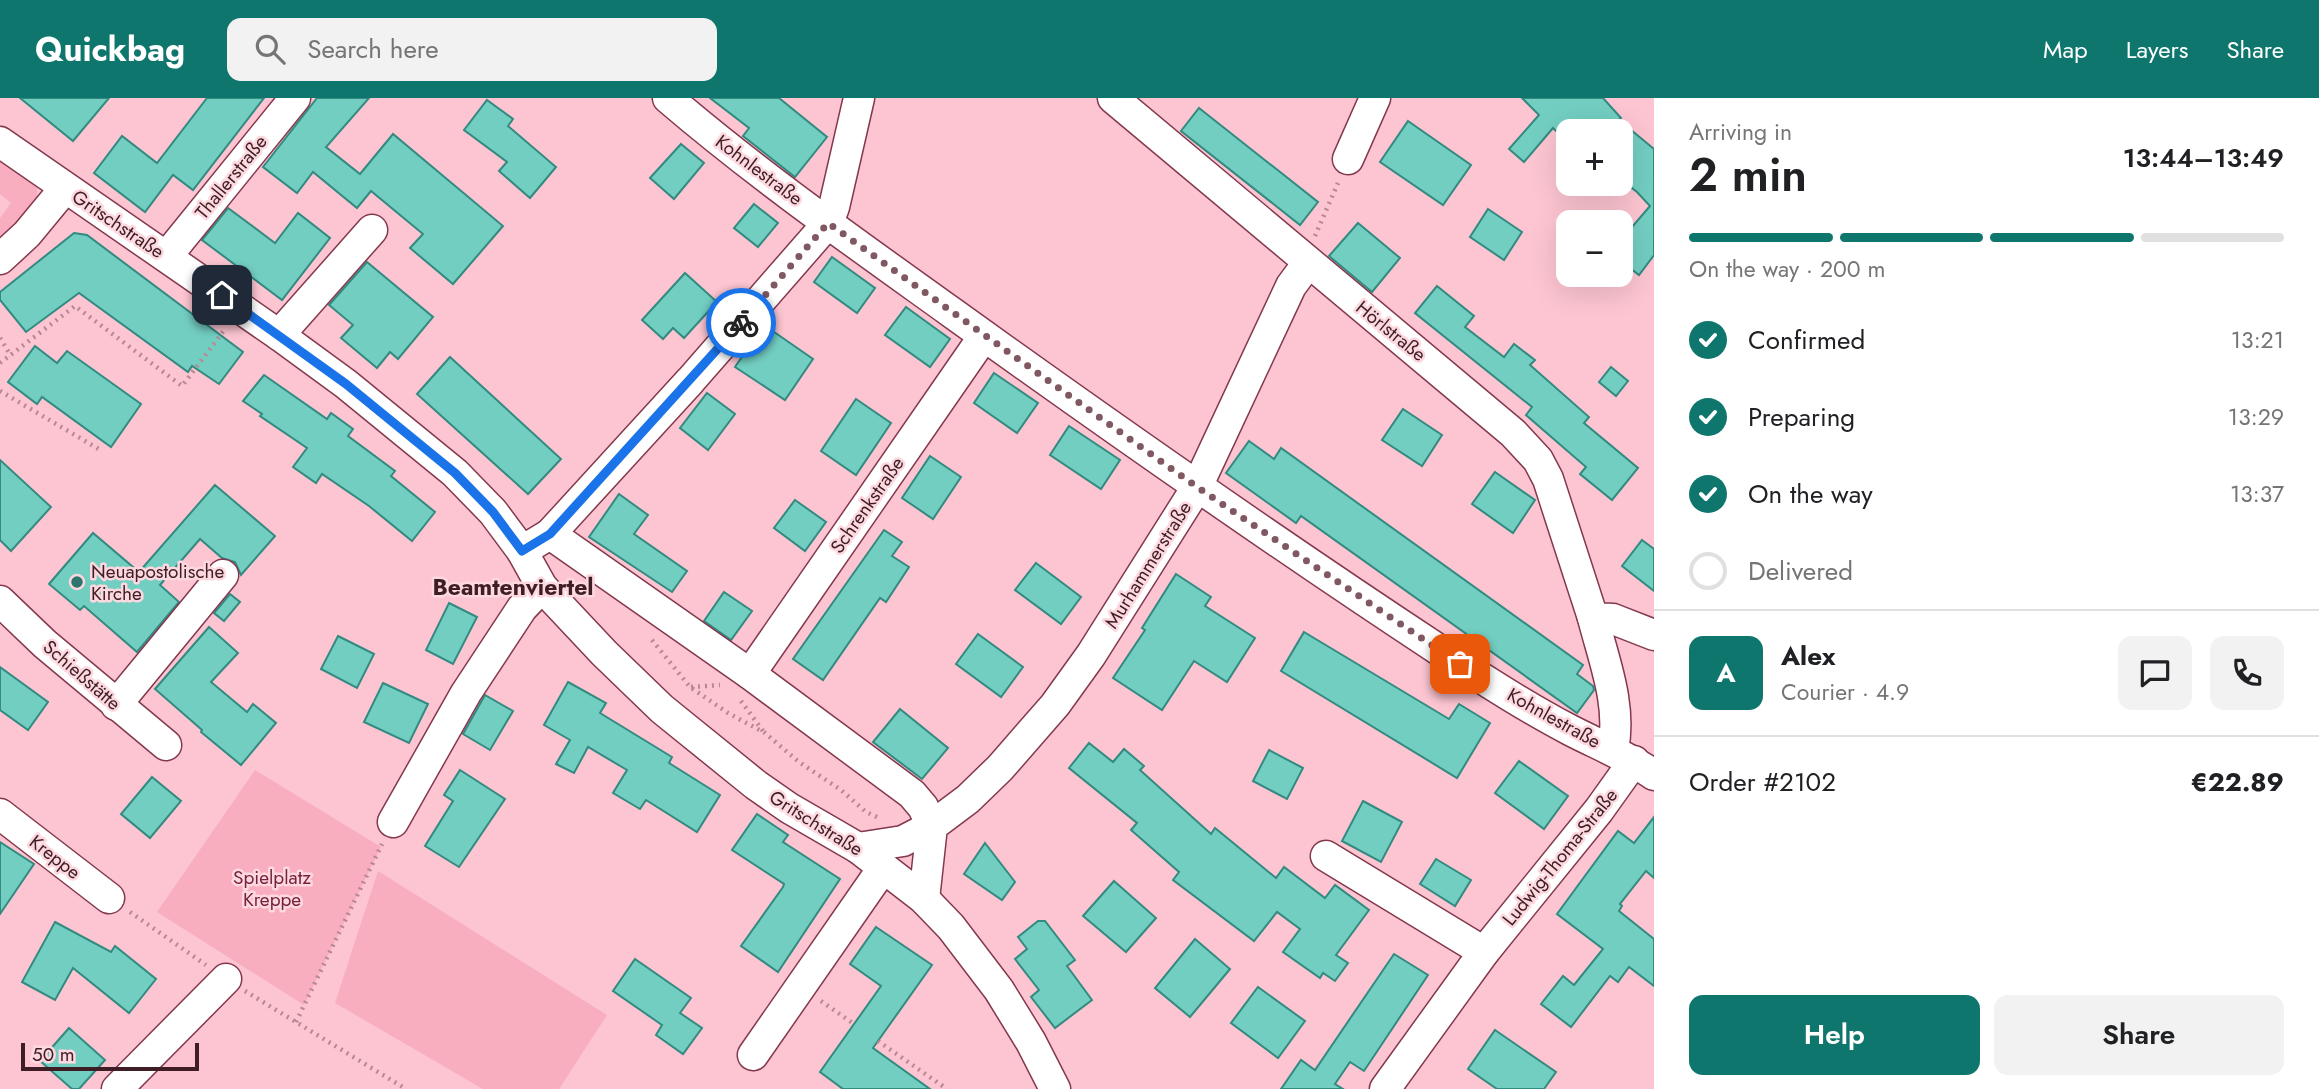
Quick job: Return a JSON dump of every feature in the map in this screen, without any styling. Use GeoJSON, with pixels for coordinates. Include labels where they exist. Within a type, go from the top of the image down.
{"type":"FeatureCollection","features":[{"type":"Feature","properties":{"kind":"street","name":"Thallerstraße"},"geometry":{"type":"LineString","coordinates":[[167,257],[295,98]]}},
{"type":"Feature","properties":{"kind":"street","name":"Kohnlestraße"},"geometry":{"type":"LineString","coordinates":[[668,98],[740,158],[828,223],[1197,487],[1460,664],[1569,730],[1634,762]]}},
{"type":"Feature","properties":{"kind":"street"},"geometry":{"type":"LineString","coordinates":[[522,551],[550,534],[691,380],[828,223],[859,98]]}},
{"type":"Feature","properties":{"kind":"street","name":"Hörlstraße"},"geometry":{"type":"LineString","coordinates":[[1113,98],[1494,417],[1538,460],[1548,479],[1593,618],[1618,718],[1634,762]]}},
{"type":"Feature","properties":{"kind":"street"},"geometry":{"type":"LineString","coordinates":[[1348,159],[1375,98]]}},
{"type":"Feature","properties":{"kind":"street","name":"Gritschstraße"},"geometry":{"type":"LineString","coordinates":[[0,142],[279,335],[346,384],[455,473],[493,512],[522,551],[542,587],[633,681],[692,735],[789,808],[858,848],[924,899],[951,927],[991,979],[1031,1042],[1055,1089]]}},
{"type":"Feature","properties":{"kind":"street"},"geometry":{"type":"LineString","coordinates":[[0,259],[27,234],[65,188]]}},
{"type":"Feature","properties":{"kind":"street"},"geometry":{"type":"LineString","coordinates":[[279,335],[372,230]]}},
{"type":"Feature","properties":{"kind":"street","name":"Murhammerstraße"},"geometry":{"type":"LineString","coordinates":[[858,848],[903,841],[932,826],[968,799],[1000,768],[1055,705],[1126,602],[1197,487],[1292,286],[1306,262]]}},
{"type":"Feature","properties":{"kind":"street","name":"Schrenkstraße"},"geometry":{"type":"LineString","coordinates":[[750,674],[984,336]]}},
{"type":"Feature","properties":{"kind":"street"},"geometry":{"type":"LineString","coordinates":[[550,534],[750,674],[912,794],[923,807],[932,826],[924,899]]}},
{"type":"Feature","properties":{"kind":"street"},"geometry":{"type":"LineString","coordinates":[[117,705],[223,575]]}},
{"type":"Feature","properties":{"kind":"street"},"geometry":{"type":"LineString","coordinates":[[393,822],[466,693],[522,608],[542,587]]}},
{"type":"Feature","properties":{"kind":"street","name":"Schießstätte"},"geometry":{"type":"LineString","coordinates":[[0,601],[166,745]]}},
{"type":"Feature","properties":{"kind":"street"},"geometry":{"type":"LineString","coordinates":[[1593,618],[1613,619],[1654,635]]}},
{"type":"Feature","properties":{"kind":"street","name":"Ludwig-Thoma-Straße"},"geometry":{"type":"LineString","coordinates":[[1385,1089],[1483,952],[1599,810],[1634,762]]}},
{"type":"Feature","properties":{"kind":"street","name":"Kreppe"},"geometry":{"type":"LineString","coordinates":[[1,816],[109,898]]}},
{"type":"Feature","properties":{"kind":"street"},"geometry":{"type":"LineString","coordinates":[[1326,856],[1483,952]]}},
{"type":"Feature","properties":{"kind":"street"},"geometry":{"type":"LineString","coordinates":[[753,1055],[883,868]]}},
{"type":"Feature","properties":{"kind":"street"},"geometry":{"type":"LineString","coordinates":[[117,1089],[226,979]]}},
{"type":"Feature","properties":{"kind":"path"},"geometry":{"type":"LineString","coordinates":[[1306,262],[1348,159]]}},
{"type":"Feature","properties":{"kind":"path"},"geometry":{"type":"LineString","coordinates":[[0,363],[75,306],[182,386],[240,308]]}},
{"type":"Feature","properties":{"kind":"path"},"geometry":{"type":"LineString","coordinates":[[0,338],[10,355]]}},
{"type":"Feature","properties":{"kind":"path"},"geometry":{"type":"LineString","coordinates":[[0,391],[102,451]]}},
{"type":"Feature","properties":{"kind":"path"},"geometry":{"type":"LineString","coordinates":[[647,635],[690,687],[720,709],[765,733],[866,812],[887,822]]}},
{"type":"Feature","properties":{"kind":"path"},"geometry":{"type":"LineString","coordinates":[[296,1022],[393,822]]}},
{"type":"Feature","properties":{"kind":"path"},"geometry":{"type":"LineString","coordinates":[[109,898],[226,979],[406,1089]]}},
{"type":"Feature","properties":{"kind":"path"},"geometry":{"type":"LineString","coordinates":[[800,986],[854,1024]]}},
{"type":"Feature","properties":{"kind":"path"},"geometry":{"type":"LineString","coordinates":[[878,1041],[947,1089]]}},
{"type":"Feature","properties":{"kind":"green space"},"geometry":{"type":"Polygon","coordinates":[[[0,158],[37,187],[37,200],[0,246],[0,218],[11,203],[0,194],[0,158]]]}},
{"type":"Feature","properties":{"kind":"green space","name":"Spielplatz Kreppe"},"geometry":{"type":"Polygon","coordinates":[[[255,770],[381,847],[304,1005],[157,912],[255,770]]]}},
{"type":"Feature","properties":{"kind":"green space"},"geometry":{"type":"Polygon","coordinates":[[[378,871],[607,1015],[559,1089],[483,1089],[335,1003],[378,871]]]}},
{"type":"Feature","properties":{"kind":"building"},"geometry":{"type":"Polygon","coordinates":[[[20,98],[109,98],[73,141],[20,98]]]}},
{"type":"Feature","properties":{"kind":"building"},"geometry":{"type":"Polygon","coordinates":[[[207,98],[264,98],[193,190],[173,175],[145,212],[94,173],[122,136],[157,163],[207,98]]]}},
{"type":"Feature","properties":{"kind":"building"},"geometry":{"type":"Polygon","coordinates":[[[317,98],[369,98],[326,147],[360,174],[393,134],[503,226],[453,284],[410,248],[423,234],[371,191],[357,208],[313,172],[297,193],[263,167],[317,98]]]}},
{"type":"Feature","properties":{"kind":"building"},"geometry":{"type":"Polygon","coordinates":[[[710,98],[779,98],[827,137],[795,177],[743,136],[749,128],[710,98]]]}},
{"type":"Feature","properties":{"kind":"building"},"geometry":{"type":"Polygon","coordinates":[[[1522,98],[1603,98],[1621,118],[1556,119],[1556,131],[1553,128],[1524,162],[1509,149],[1539,115],[1522,98]]]}},
{"type":"Feature","properties":{"kind":"building"},"geometry":{"type":"Polygon","coordinates":[[[487,100],[513,119],[508,126],[556,167],[530,198],[499,171],[507,162],[464,130],[487,100]]]}},
{"type":"Feature","properties":{"kind":"building"},"geometry":{"type":"Polygon","coordinates":[[[1199,108],[1318,202],[1300,225],[1181,131],[1199,108]]]}},
{"type":"Feature","properties":{"kind":"building"},"geometry":{"type":"Polygon","coordinates":[[[1408,121],[1471,165],[1443,205],[1380,162],[1408,121]]]}},
{"type":"Feature","properties":{"kind":"building"},"geometry":{"type":"Polygon","coordinates":[[[1633,132],[1654,149],[1654,255],[1639,275],[1633,270],[1633,226],[1650,206],[1633,189],[1633,132]]]}},
{"type":"Feature","properties":{"kind":"building"},"geometry":{"type":"Polygon","coordinates":[[[681,144],[704,163],[674,199],[650,178],[681,144]]]}},
{"type":"Feature","properties":{"kind":"building"},"geometry":{"type":"Polygon","coordinates":[[[754,204],[778,223],[758,247],[734,228],[754,204]]]}},
{"type":"Feature","properties":{"kind":"building"},"geometry":{"type":"Polygon","coordinates":[[[228,208],[275,243],[298,213],[330,238],[282,300],[202,240],[228,208]]]}},
{"type":"Feature","properties":{"kind":"building"},"geometry":{"type":"Polygon","coordinates":[[[1488,209],[1522,232],[1504,260],[1470,237],[1488,209]]]}},
{"type":"Feature","properties":{"kind":"building"},"geometry":{"type":"Polygon","coordinates":[[[1358,223],[1400,258],[1372,292],[1329,256],[1358,223]]]}},
{"type":"Feature","properties":{"kind":"building"},"geometry":{"type":"Polygon","coordinates":[[[74,233],[87,235],[243,352],[219,384],[192,366],[188,372],[79,293],[26,332],[0,300],[0,292],[74,233]]]}},
{"type":"Feature","properties":{"kind":"building"},"geometry":{"type":"Polygon","coordinates":[[[832,257],[875,288],[857,313],[814,282],[832,257]]]}},
{"type":"Feature","properties":{"kind":"building"},"geometry":{"type":"Polygon","coordinates":[[[367,262],[433,317],[398,359],[390,352],[377,368],[341,338],[353,325],[329,305],[367,262]]]}},
{"type":"Feature","properties":{"kind":"building"},"geometry":{"type":"Polygon","coordinates":[[[685,273],[717,302],[684,338],[673,328],[663,339],[642,320],[685,273]]]}},
{"type":"Feature","properties":{"kind":"building"},"geometry":{"type":"Polygon","coordinates":[[[1437,286],[1474,316],[1465,327],[1504,357],[1514,344],[1535,360],[1530,365],[1589,417],[1584,423],[1638,468],[1612,500],[1580,474],[1586,467],[1526,415],[1532,407],[1415,313],[1437,286]]]}},
{"type":"Feature","properties":{"kind":"building"},"geometry":{"type":"Polygon","coordinates":[[[906,307],[950,339],[930,367],[885,335],[906,307]]]}},
{"type":"Feature","properties":{"kind":"building"},"geometry":{"type":"Polygon","coordinates":[[[764,325],[813,359],[785,400],[735,367],[764,325]]]}},
{"type":"Feature","properties":{"kind":"building"},"geometry":{"type":"Polygon","coordinates":[[[35,346],[57,363],[67,351],[141,404],[111,447],[42,397],[37,404],[8,382],[35,346]]]}},
{"type":"Feature","properties":{"kind":"building"},"geometry":{"type":"Polygon","coordinates":[[[450,357],[561,459],[528,494],[417,394],[450,357]]]}},
{"type":"Feature","properties":{"kind":"building"},"geometry":{"type":"Polygon","coordinates":[[[1611,367],[1628,381],[1616,396],[1599,382],[1611,367]]]}},
{"type":"Feature","properties":{"kind":"building"},"geometry":{"type":"Polygon","coordinates":[[[994,373],[1038,403],[1017,433],[974,403],[994,373]]]}},
{"type":"Feature","properties":{"kind":"building"},"geometry":{"type":"Polygon","coordinates":[[[264,375],[327,419],[331,413],[353,429],[348,436],[395,471],[391,476],[435,512],[412,541],[369,506],[322,474],[316,483],[293,467],[307,448],[243,401],[264,375]]]}},
{"type":"Feature","properties":{"kind":"building"},"geometry":{"type":"Polygon","coordinates":[[[707,393],[735,414],[708,450],[680,428],[707,393]]]}},
{"type":"Feature","properties":{"kind":"building"},"geometry":{"type":"Polygon","coordinates":[[[856,399],[891,423],[856,475],[821,451],[856,399]]]}},
{"type":"Feature","properties":{"kind":"building"},"geometry":{"type":"Polygon","coordinates":[[[1403,409],[1442,435],[1422,466],[1382,440],[1403,409]]]}},
{"type":"Feature","properties":{"kind":"building"},"geometry":{"type":"Polygon","coordinates":[[[1069,426],[1120,460],[1101,489],[1050,455],[1069,426]]]}},
{"type":"Feature","properties":{"kind":"building"},"geometry":{"type":"Polygon","coordinates":[[[1249,441],[1274,459],[1281,448],[1583,665],[1577,674],[1593,686],[1594,690],[1577,713],[1301,516],[1296,523],[1226,473],[1249,441]]]}},
{"type":"Feature","properties":{"kind":"building"},"geometry":{"type":"Polygon","coordinates":[[[930,456],[961,477],[933,519],[902,498],[930,456]]]}},
{"type":"Feature","properties":{"kind":"building"},"geometry":{"type":"Polygon","coordinates":[[[0,460],[51,507],[11,551],[0,540],[0,460]]]}},
{"type":"Feature","properties":{"kind":"building"},"geometry":{"type":"Polygon","coordinates":[[[1495,472],[1535,500],[1513,533],[1472,504],[1495,472]]]}},
{"type":"Feature","properties":{"kind":"building"},"geometry":{"type":"Polygon","coordinates":[[[215,485],[275,536],[241,575],[235,562],[222,558],[200,539],[160,585],[179,602],[137,652],[84,606],[80,610],[49,584],[93,533],[139,572],[215,485]]]}},
{"type":"Feature","properties":{"kind":"building"},"geometry":{"type":"Polygon","coordinates":[[[619,494],[648,515],[634,534],[687,571],[672,592],[589,537],[619,494]]]}},
{"type":"Feature","properties":{"kind":"building"},"geometry":{"type":"Polygon","coordinates":[[[795,500],[826,522],[805,551],[774,528],[795,500]]]}},
{"type":"Feature","properties":{"kind":"building"},"geometry":{"type":"Polygon","coordinates":[[[884,530],[902,542],[892,556],[909,567],[886,602],[880,598],[823,680],[793,659],[884,530]]]}},
{"type":"Feature","properties":{"kind":"building"},"geometry":{"type":"Polygon","coordinates":[[[1642,540],[1654,549],[1654,591],[1622,566],[1642,540]]]}},
{"type":"Feature","properties":{"kind":"building"},"geometry":{"type":"Polygon","coordinates":[[[1036,563],[1081,597],[1061,624],[1015,590],[1036,563]]]}},
{"type":"Feature","properties":{"kind":"building"},"geometry":{"type":"Polygon","coordinates":[[[1176,574],[1211,597],[1205,606],[1255,638],[1227,682],[1194,661],[1162,710],[1113,678],[1145,630],[1142,628],[1176,574]]]}},
{"type":"Feature","properties":{"kind":"building"},"geometry":{"type":"Polygon","coordinates":[[[724,592],[752,611],[731,640],[704,621],[724,592]]]}},
{"type":"Feature","properties":{"kind":"building"},"geometry":{"type":"Polygon","coordinates":[[[230,594],[240,602],[224,621],[214,613],[230,594]]]}},
{"type":"Feature","properties":{"kind":"building"},"geometry":{"type":"Polygon","coordinates":[[[449,603],[477,617],[453,664],[426,650],[449,603]]]}},
{"type":"Feature","properties":{"kind":"building"},"geometry":{"type":"Polygon","coordinates":[[[209,627],[238,653],[211,682],[247,712],[253,704],[276,723],[241,765],[155,689],[209,627]]]}},
{"type":"Feature","properties":{"kind":"building"},"geometry":{"type":"Polygon","coordinates":[[[1304,632],[1449,719],[1459,704],[1490,723],[1457,778],[1281,671],[1304,632]]]}},
{"type":"Feature","properties":{"kind":"building"},"geometry":{"type":"Polygon","coordinates":[[[978,634],[1023,667],[1001,697],[956,664],[978,634]]]}},
{"type":"Feature","properties":{"kind":"building"},"geometry":{"type":"Polygon","coordinates":[[[338,636],[374,654],[357,688],[321,669],[338,636]]]}},
{"type":"Feature","properties":{"kind":"building"},"geometry":{"type":"Polygon","coordinates":[[[0,667],[48,702],[28,730],[0,710],[0,667]]]}},
{"type":"Feature","properties":{"kind":"building"},"geometry":{"type":"Polygon","coordinates":[[[568,682],[606,703],[600,713],[672,757],[669,763],[720,795],[697,832],[646,800],[640,809],[613,793],[627,770],[588,747],[574,773],[556,764],[570,740],[544,725],[568,682]]]}},
{"type":"Feature","properties":{"kind":"building"},"geometry":{"type":"Polygon","coordinates":[[[383,683],[428,704],[409,743],[364,722],[383,683]]]}},
{"type":"Feature","properties":{"kind":"building"},"geometry":{"type":"Polygon","coordinates":[[[485,695],[513,711],[490,750],[463,734],[485,695]]]}},
{"type":"Feature","properties":{"kind":"building"},"geometry":{"type":"Polygon","coordinates":[[[900,709],[948,748],[922,779],[873,742],[900,709]]]}},
{"type":"Feature","properties":{"kind":"building"},"geometry":{"type":"Polygon","coordinates":[[[1089,743],[1113,762],[1124,749],[1144,766],[1140,770],[1211,834],[1215,828],[1276,878],[1284,867],[1325,898],[1335,885],[1369,910],[1336,955],[1348,963],[1335,981],[1323,973],[1320,978],[1283,952],[1300,929],[1277,912],[1254,941],[1173,880],[1179,872],[1131,830],[1137,823],[1069,768],[1089,743]]]}},
{"type":"Feature","properties":{"kind":"building"},"geometry":{"type":"Polygon","coordinates":[[[1269,750],[1303,768],[1287,799],[1253,781],[1269,750]]]}},
{"type":"Feature","properties":{"kind":"building"},"geometry":{"type":"Polygon","coordinates":[[[1519,761],[1568,796],[1544,829],[1495,793],[1519,761]]]}},
{"type":"Feature","properties":{"kind":"building"},"geometry":{"type":"Polygon","coordinates":[[[460,770],[505,799],[459,867],[425,846],[453,801],[444,795],[460,770]]]}},
{"type":"Feature","properties":{"kind":"building"},"geometry":{"type":"Polygon","coordinates":[[[152,777],[181,801],[150,838],[121,814],[152,777]]]}},
{"type":"Feature","properties":{"kind":"building"},"geometry":{"type":"Polygon","coordinates":[[[1363,801],[1402,822],[1381,862],[1342,841],[1363,801]]]}},
{"type":"Feature","properties":{"kind":"building"},"geometry":{"type":"Polygon","coordinates":[[[757,814],[788,835],[783,842],[840,879],[778,972],[741,946],[784,884],[732,850],[757,814]]]}},
{"type":"Feature","properties":{"kind":"building"},"geometry":{"type":"Polygon","coordinates":[[[1654,817],[1654,878],[1646,871],[1620,904],[1622,906],[1619,911],[1654,939],[1654,986],[1629,967],[1618,982],[1610,976],[1571,1027],[1541,1004],[1563,976],[1574,985],[1603,949],[1557,914],[1618,831],[1634,843],[1654,817]]]}},
{"type":"Feature","properties":{"kind":"building"},"geometry":{"type":"Polygon","coordinates":[[[0,842],[34,864],[0,914],[0,842]]]}},
{"type":"Feature","properties":{"kind":"building"},"geometry":{"type":"Polygon","coordinates":[[[985,843],[1015,882],[1002,900],[964,874],[985,843]]]}},
{"type":"Feature","properties":{"kind":"building"},"geometry":{"type":"Polygon","coordinates":[[[1436,859],[1471,880],[1455,906],[1420,884],[1436,859]]]}},
{"type":"Feature","properties":{"kind":"building"},"geometry":{"type":"Polygon","coordinates":[[[1114,881],[1156,918],[1126,952],[1083,916],[1114,881]]]}},
{"type":"Feature","properties":{"kind":"building"},"geometry":{"type":"Polygon","coordinates":[[[1038,921],[1045,921],[1075,960],[1067,966],[1092,1000],[1055,1028],[1031,997],[1039,990],[1015,959],[1027,949],[1018,937],[1038,921]]]}},
{"type":"Feature","properties":{"kind":"building"},"geometry":{"type":"Polygon","coordinates":[[[55,922],[111,952],[115,946],[156,979],[129,1013],[73,968],[55,1000],[22,982],[55,922]]]}},
{"type":"Feature","properties":{"kind":"building"},"geometry":{"type":"Polygon","coordinates":[[[876,927],[932,965],[873,1048],[930,1089],[843,1089],[820,1072],[881,986],[850,964],[876,927]]]}},
{"type":"Feature","properties":{"kind":"building"},"geometry":{"type":"Polygon","coordinates":[[[1195,939],[1230,969],[1190,1017],[1155,988],[1195,939]]]}},
{"type":"Feature","properties":{"kind":"building"},"geometry":{"type":"Polygon","coordinates":[[[1394,954],[1428,975],[1364,1071],[1350,1062],[1335,1084],[1343,1089],[1281,1089],[1301,1060],[1315,1070],[1394,954]]]}},
{"type":"Feature","properties":{"kind":"building"},"geometry":{"type":"Polygon","coordinates":[[[635,959],[691,998],[680,1013],[702,1028],[683,1054],[656,1035],[662,1025],[613,991],[635,959]]]}},
{"type":"Feature","properties":{"kind":"building"},"geometry":{"type":"Polygon","coordinates":[[[1258,987],[1305,1021],[1278,1058],[1231,1023],[1258,987]]]}},
{"type":"Feature","properties":{"kind":"building"},"geometry":{"type":"Polygon","coordinates":[[[69,1028],[105,1060],[79,1089],[72,1089],[40,1061],[69,1028]]]}},
{"type":"Feature","properties":{"kind":"building"},"geometry":{"type":"Polygon","coordinates":[[[1495,1030],[1556,1072],[1544,1089],[1497,1089],[1468,1069],[1495,1030]]]}},
{"type":"Feature","properties":{"kind":"way so far"},"geometry":{"type":"LineString","coordinates":[[741,323],[828,223],[1197,487],[1460,664]]}},
{"type":"Feature","properties":{"kind":"place","name":"Neuapostolische Kirche"},"geometry":{"type":"Point","coordinates":[77,582]}},
{"type":"Feature","properties":{"kind":"district","name":"Beamtenviertel"},"geometry":{"type":"Point","coordinates":[513,587]}},
{"type":"Feature","properties":{"kind":"route"},"geometry":{"type":"LineString","coordinates":[[222,295],[346,384],[455,473],[493,512],[522,551],[550,534],[741,323]]}}]}
